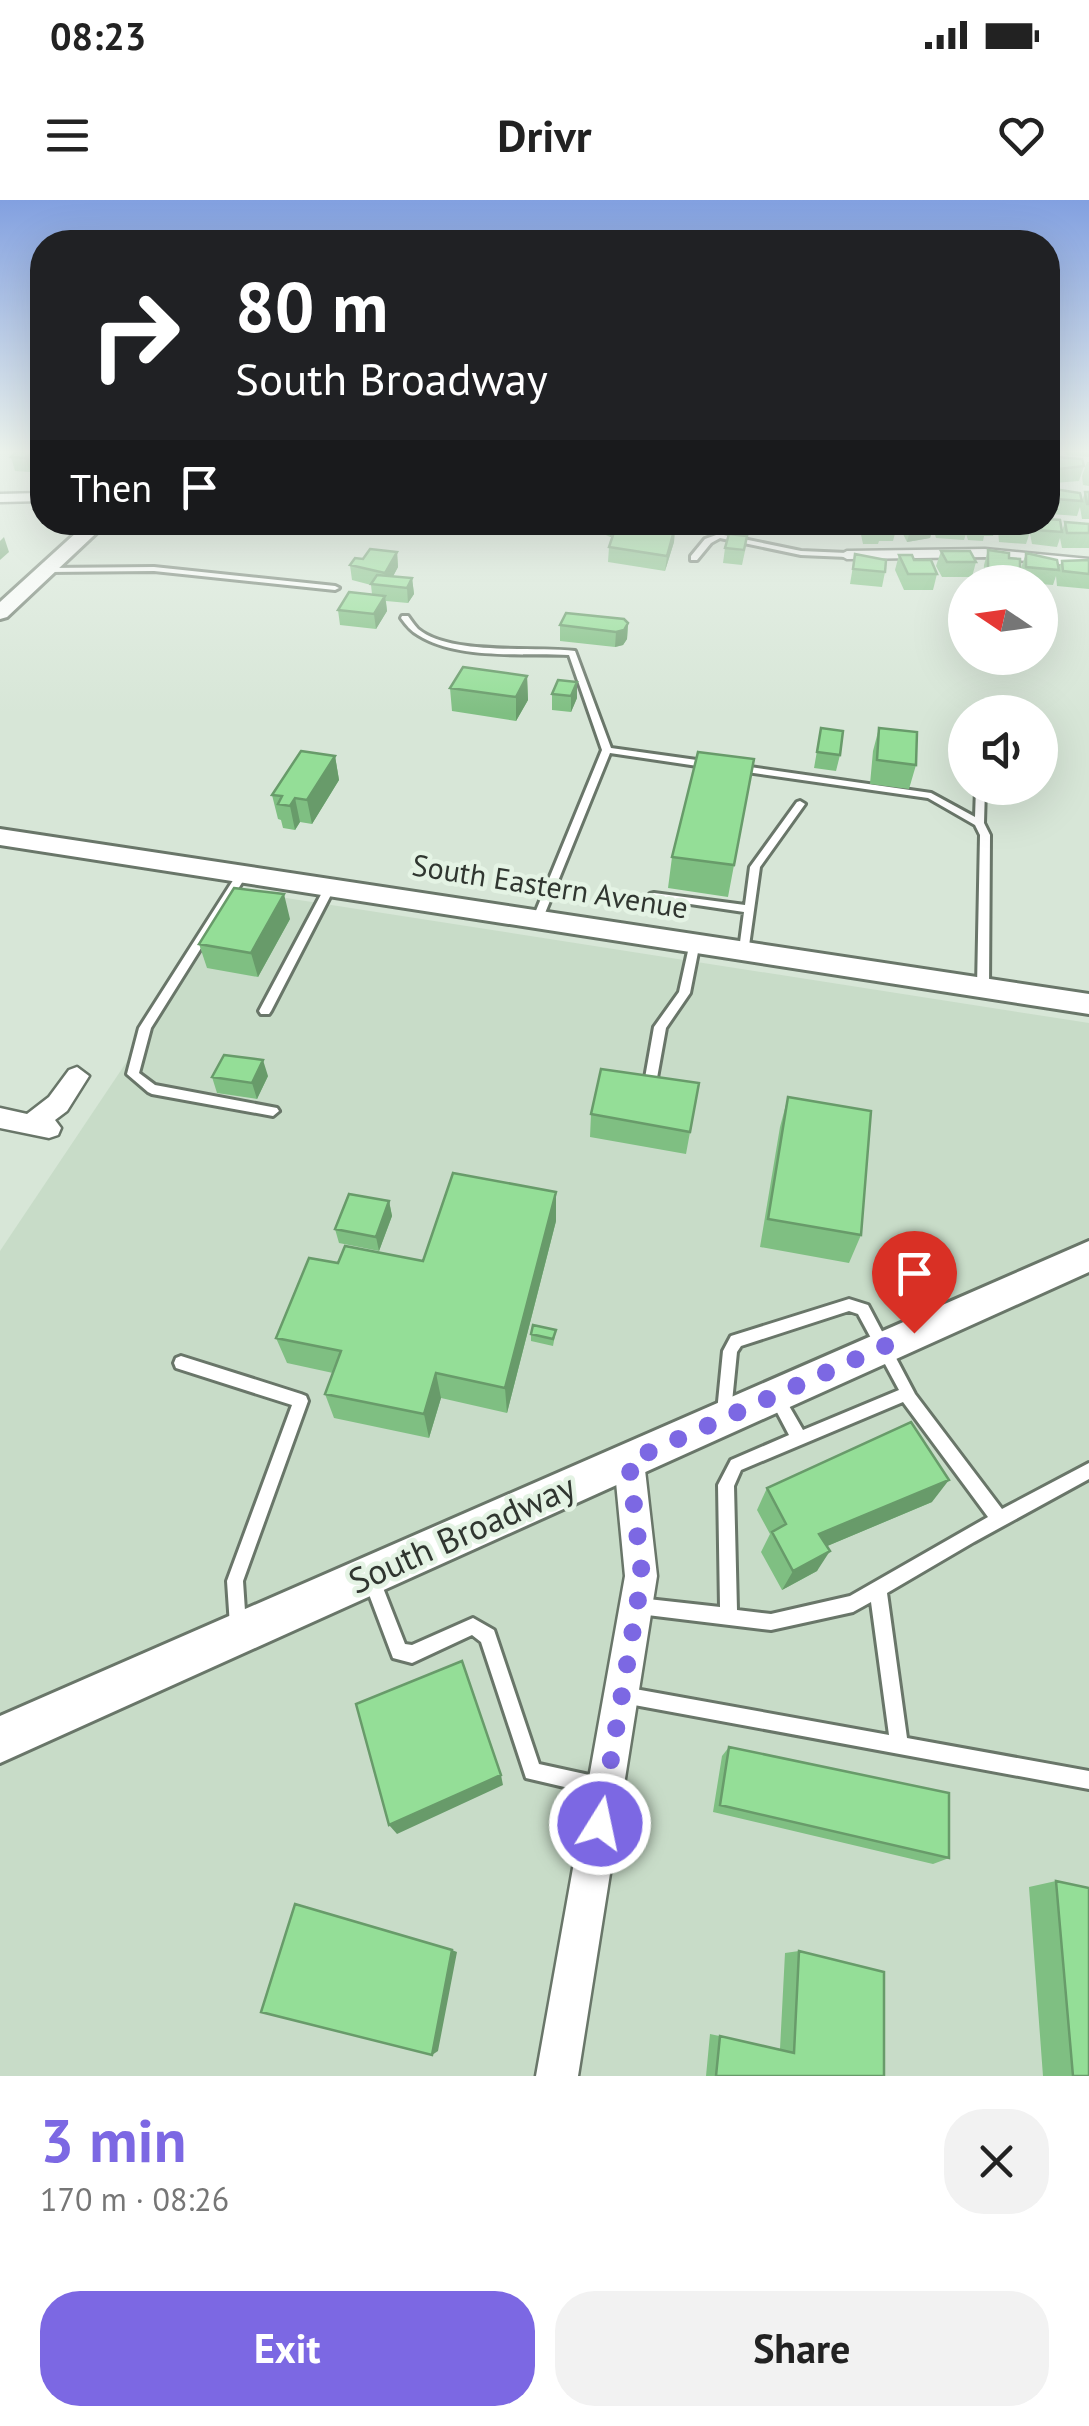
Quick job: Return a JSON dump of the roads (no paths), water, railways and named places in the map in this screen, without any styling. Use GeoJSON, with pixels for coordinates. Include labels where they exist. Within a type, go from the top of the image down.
{"type":"FeatureCollection","features":[{"type":"Feature","properties":{"kind":"street"},"geometry":{"type":"LineString","coordinates":[[0,614],[82,539]]}},
{"type":"Feature","properties":{"kind":"street"},"geometry":{"type":"LineString","coordinates":[[847,555],[985,553],[1089,563]]}},
{"type":"Feature","properties":{"kind":"street","name":"South Eastern Avenue"},"geometry":{"type":"LineString","coordinates":[[0,838],[1089,1004]]}},
{"type":"Feature","properties":{"kind":"street"},"geometry":{"type":"LineString","coordinates":[[0,1118],[43,1127],[76,1076]]}},
{"type":"Feature","properties":{"kind":"street","name":"South Broadway"},"geometry":{"type":"LineString","coordinates":[[0,1740],[1088,1257]]}},
{"type":"Feature","properties":{"kind":"street"},"geometry":{"type":"LineString","coordinates":[[556,2076],[642,1576],[629,1461]]}},
{"type":"Feature","properties":{"kind":"lane"},"geometry":{"type":"LineString","coordinates":[[694,558],[712,539]]}},
{"type":"Feature","properties":{"kind":"lane"},"geometry":{"type":"LineString","coordinates":[[733,539],[801,552],[847,555]]}},
{"type":"Feature","properties":{"kind":"lane"},"geometry":{"type":"LineString","coordinates":[[48,570],[154,568],[335,588]]}},
{"type":"Feature","properties":{"kind":"lane"},"geometry":{"type":"LineString","coordinates":[[405,618],[410,627],[430,639],[452,645],[572,653],[607,750],[538,918]]}},
{"type":"Feature","properties":{"kind":"lane"},"geometry":{"type":"LineString","coordinates":[[607,750],[932,796],[978,823],[985,835],[982,987]]}},
{"type":"Feature","properties":{"kind":"lane"},"geometry":{"type":"LineString","coordinates":[[744,950],[755,868],[800,804]]}},
{"type":"Feature","properties":{"kind":"lane"},"geometry":{"type":"LineString","coordinates":[[978,823],[980,805]]}},
{"type":"Feature","properties":{"kind":"lane"},"geometry":{"type":"LineString","coordinates":[[242,874],[145,1028],[133,1074],[152,1090],[273,1111]]}},
{"type":"Feature","properties":{"kind":"lane"},"geometry":{"type":"LineString","coordinates":[[265,1011],[330,887]]}},
{"type":"Feature","properties":{"kind":"lane"},"geometry":{"type":"LineString","coordinates":[[654,896],[750,908]]}},
{"type":"Feature","properties":{"kind":"lane"},"geometry":{"type":"LineString","coordinates":[[651,1078],[660,1027],[684,993],[695,942]]}},
{"type":"Feature","properties":{"kind":"lane"},"geometry":{"type":"LineString","coordinates":[[724,1418],[730,1351],[736,1341],[849,1306],[863,1309],[906,1394],[999,1519]]}},
{"type":"Feature","properties":{"kind":"lane"},"geometry":{"type":"LineString","coordinates":[[181,1363],[301,1401],[235,1581],[238,1634]]}},
{"type":"Feature","properties":{"kind":"lane"},"geometry":{"type":"LineString","coordinates":[[730,1617],[726,1485],[736,1465],[906,1394]]}},
{"type":"Feature","properties":{"kind":"lane"},"geometry":{"type":"LineString","coordinates":[[775,1395],[799,1438]]}},
{"type":"Feature","properties":{"kind":"lane"},"geometry":{"type":"LineString","coordinates":[[636,1606],[772,1622],[853,1604],[1089,1471]]}},
{"type":"Feature","properties":{"kind":"lane"},"geometry":{"type":"LineString","coordinates":[[370,1575],[399,1652],[412,1654],[473,1626],[488,1636],[532,1772],[606,1788]]}},
{"type":"Feature","properties":{"kind":"lane"},"geometry":{"type":"LineString","coordinates":[[878,1589],[899,1746]]}},
{"type":"Feature","properties":{"kind":"lane"},"geometry":{"type":"LineString","coordinates":[[621,1696],[1089,1780]]}}]}
